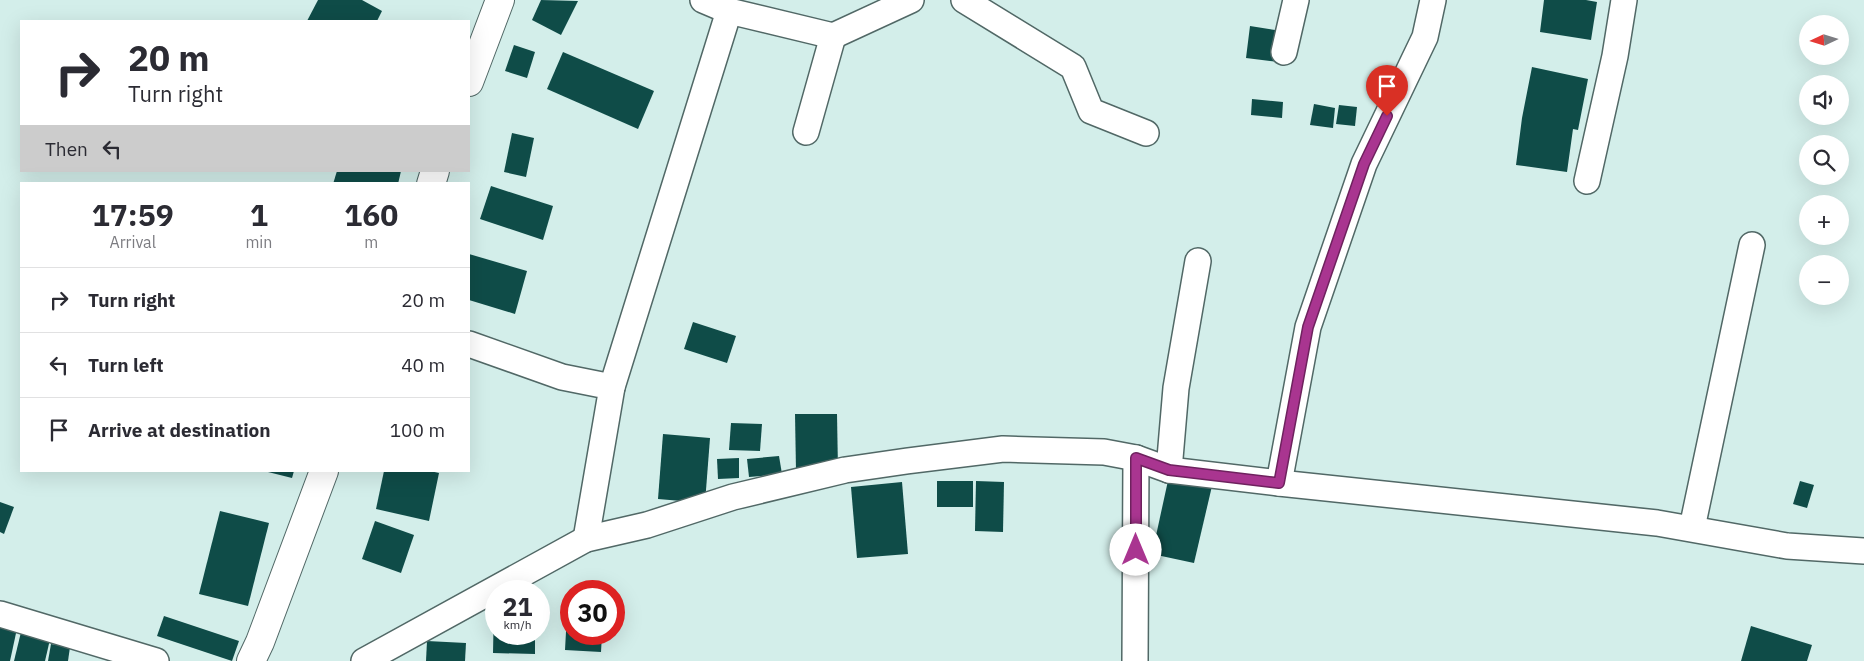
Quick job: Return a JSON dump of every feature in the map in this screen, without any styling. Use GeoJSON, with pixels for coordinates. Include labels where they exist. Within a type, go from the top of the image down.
{"type":"FeatureCollection","features":[{"type":"Feature","properties":{"kind":"street"},"geometry":{"type":"LineString","coordinates":[[470,79],[500,0]]}},
{"type":"Feature","properties":{"kind":"street"},"geometry":{"type":"LineString","coordinates":[[702,0],[729,10],[833,36],[911,0]]}},
{"type":"Feature","properties":{"kind":"street"},"geometry":{"type":"LineString","coordinates":[[964,0],[1073,67],[1091,111],[1146,133]]}},
{"type":"Feature","properties":{"kind":"street"},"geometry":{"type":"LineString","coordinates":[[1284,52],[1296,0]]}},
{"type":"Feature","properties":{"kind":"street"},"geometry":{"type":"LineString","coordinates":[[1279,483],[1308,327],[1364,164],[1425,37],[1433,0]]}},
{"type":"Feature","properties":{"kind":"street"},"geometry":{"type":"LineString","coordinates":[[1587,181],[1615,56],[1624,0]]}},
{"type":"Feature","properties":{"kind":"street"},"geometry":{"type":"LineString","coordinates":[[586,539],[612,386],[705,81],[729,10]]}},
{"type":"Feature","properties":{"kind":"street"},"geometry":{"type":"LineString","coordinates":[[806,132],[833,36]]}},
{"type":"Feature","properties":{"kind":"street"},"geometry":{"type":"LineString","coordinates":[[1692,528],[1752,245]]}},
{"type":"Feature","properties":{"kind":"street"},"geometry":{"type":"LineString","coordinates":[[1169,470],[1176,388],[1198,261]]}},
{"type":"Feature","properties":{"kind":"street"},"geometry":{"type":"LineString","coordinates":[[470,344],[562,377],[612,386]]}},
{"type":"Feature","properties":{"kind":"street"},"geometry":{"type":"LineString","coordinates":[[364,661],[586,539],[647,525],[734,497],[846,470],[1003,450],[1104,452],[1136,458],[1169,470],[1692,528],[1787,546],[1864,552]]}},
{"type":"Feature","properties":{"kind":"street"},"geometry":{"type":"LineString","coordinates":[[1135,661],[1136,458]]}},
{"type":"Feature","properties":{"kind":"street"},"geometry":{"type":"LineString","coordinates":[[251,661],[260,642],[324,472]]}},
{"type":"Feature","properties":{"kind":"street"},"geometry":{"type":"LineString","coordinates":[[0,614],[156,661]]}},
{"type":"Feature","properties":{"kind":"building"},"geometry":{"type":"Polygon","coordinates":[[[318,0],[362,0],[382,11],[378,20],[308,20],[318,0]]]}},
{"type":"Feature","properties":{"kind":"building"},"geometry":{"type":"Polygon","coordinates":[[[541,0],[578,1],[561,35],[532,20],[541,0]]]}},
{"type":"Feature","properties":{"kind":"building"},"geometry":{"type":"Polygon","coordinates":[[[1544,0],[1586,0],[1597,2],[1591,40],[1540,32],[1544,0]]]}},
{"type":"Feature","properties":{"kind":"building"},"geometry":{"type":"Polygon","coordinates":[[[1250,26],[1282,31],[1279,62],[1246,58],[1250,26]]]}},
{"type":"Feature","properties":{"kind":"building"},"geometry":{"type":"Polygon","coordinates":[[[514,45],[535,52],[527,78],[505,71],[514,45]]]}},
{"type":"Feature","properties":{"kind":"building"},"geometry":{"type":"Polygon","coordinates":[[[563,52],[654,91],[638,129],[547,89],[563,52]]]}},
{"type":"Feature","properties":{"kind":"building"},"geometry":{"type":"Polygon","coordinates":[[[1532,67],[1588,79],[1578,130],[1573,129],[1567,172],[1516,165],[1522,118],[1532,67]]]}},
{"type":"Feature","properties":{"kind":"building"},"geometry":{"type":"Polygon","coordinates":[[[1252,99],[1283,102],[1282,118],[1251,115],[1252,99]]]}},
{"type":"Feature","properties":{"kind":"building"},"geometry":{"type":"Polygon","coordinates":[[[1314,104],[1335,108],[1333,128],[1310,125],[1314,104]]]}},
{"type":"Feature","properties":{"kind":"building"},"geometry":{"type":"Polygon","coordinates":[[[1339,105],[1357,107],[1355,126],[1336,124],[1339,105]]]}},
{"type":"Feature","properties":{"kind":"building"},"geometry":{"type":"Polygon","coordinates":[[[512,133],[534,138],[526,177],[504,172],[512,133]]]}},
{"type":"Feature","properties":{"kind":"building"},"geometry":{"type":"Polygon","coordinates":[[[337,172],[401,172],[398,182],[334,182],[337,172]]]}},
{"type":"Feature","properties":{"kind":"building"},"geometry":{"type":"Polygon","coordinates":[[[491,186],[553,206],[543,240],[480,219],[491,186]]]}},
{"type":"Feature","properties":{"kind":"building"},"geometry":{"type":"Polygon","coordinates":[[[470,254],[527,271],[515,314],[470,300],[470,254]]]}},
{"type":"Feature","properties":{"kind":"building"},"geometry":{"type":"Polygon","coordinates":[[[693,322],[736,336],[727,363],[684,349],[693,322]]]}},
{"type":"Feature","properties":{"kind":"building"},"geometry":{"type":"Polygon","coordinates":[[[795,414],[837,414],[838,471],[796,471],[795,414]]]}},
{"type":"Feature","properties":{"kind":"building"},"geometry":{"type":"Polygon","coordinates":[[[731,423],[762,424],[760,451],[729,450],[731,423]]]}},
{"type":"Feature","properties":{"kind":"building"},"geometry":{"type":"Polygon","coordinates":[[[663,434],[710,438],[705,503],[658,499],[663,434]]]}},
{"type":"Feature","properties":{"kind":"building"},"geometry":{"type":"Polygon","coordinates":[[[779,456],[782,474],[749,477],[747,459],[779,456]]]}},
{"type":"Feature","properties":{"kind":"building"},"geometry":{"type":"Polygon","coordinates":[[[739,458],[739,478],[718,479],[717,459],[739,458]]]}},
{"type":"Feature","properties":{"kind":"building"},"geometry":{"type":"Polygon","coordinates":[[[268,472],[294,472],[292,478],[268,472]]]}},
{"type":"Feature","properties":{"kind":"building"},"geometry":{"type":"Polygon","coordinates":[[[384,472],[439,473],[429,521],[376,509],[384,472]]]}},
{"type":"Feature","properties":{"kind":"building"},"geometry":{"type":"Polygon","coordinates":[[[1169,476],[1212,486],[1194,563],[1152,554],[1169,476]]]}},
{"type":"Feature","properties":{"kind":"building"},"geometry":{"type":"Polygon","coordinates":[[[937,481],[973,481],[973,507],[937,507],[937,481]]]}},
{"type":"Feature","properties":{"kind":"building"},"geometry":{"type":"Polygon","coordinates":[[[976,481],[1004,482],[1003,532],[975,531],[976,481]]]}},
{"type":"Feature","properties":{"kind":"building"},"geometry":{"type":"Polygon","coordinates":[[[1800,481],[1814,485],[1807,508],[1793,504],[1800,481]]]}},
{"type":"Feature","properties":{"kind":"building"},"geometry":{"type":"Polygon","coordinates":[[[902,482],[908,554],[857,558],[851,487],[902,482]]]}},
{"type":"Feature","properties":{"kind":"building"},"geometry":{"type":"Polygon","coordinates":[[[0,502],[14,507],[4,534],[0,532],[0,502]]]}},
{"type":"Feature","properties":{"kind":"building"},"geometry":{"type":"Polygon","coordinates":[[[220,511],[269,523],[248,606],[199,594],[220,511]]]}},
{"type":"Feature","properties":{"kind":"building"},"geometry":{"type":"Polygon","coordinates":[[[375,521],[414,535],[401,573],[362,559],[375,521]]]}},
{"type":"Feature","properties":{"kind":"building"},"geometry":{"type":"Polygon","coordinates":[[[164,616],[239,641],[232,661],[157,636],[164,616]]]}},
{"type":"Feature","properties":{"kind":"building"},"geometry":{"type":"Polygon","coordinates":[[[0,620],[18,624],[10,661],[0,661],[0,620]]]}},
{"type":"Feature","properties":{"kind":"building"},"geometry":{"type":"Polygon","coordinates":[[[1751,626],[1812,645],[1807,661],[1741,661],[1751,626]]]}},
{"type":"Feature","properties":{"kind":"building"},"geometry":{"type":"Polygon","coordinates":[[[22,628],[51,635],[45,661],[14,661],[22,628]]]}},
{"type":"Feature","properties":{"kind":"building"},"geometry":{"type":"Polygon","coordinates":[[[427,641],[466,643],[465,661],[426,661],[427,641]]]}},
{"type":"Feature","properties":{"kind":"building"},"geometry":{"type":"Polygon","coordinates":[[[51,644],[70,647],[68,661],[48,661],[51,644]]]}},
{"type":"Feature","properties":{"kind":"building"},"geometry":{"type":"Polygon","coordinates":[[[493,645],[535,645],[535,654],[493,653],[493,645]]]}},
{"type":"Feature","properties":{"kind":"building"},"geometry":{"type":"Polygon","coordinates":[[[565,645],[601,645],[601,652],[565,650],[565,645]]]}},
{"type":"Feature","properties":{"kind":"route"},"geometry":{"type":"LineString","coordinates":[[1136,550],[1136,458],[1169,470],[1279,483],[1308,327],[1364,164],[1387,116]]}}]}
